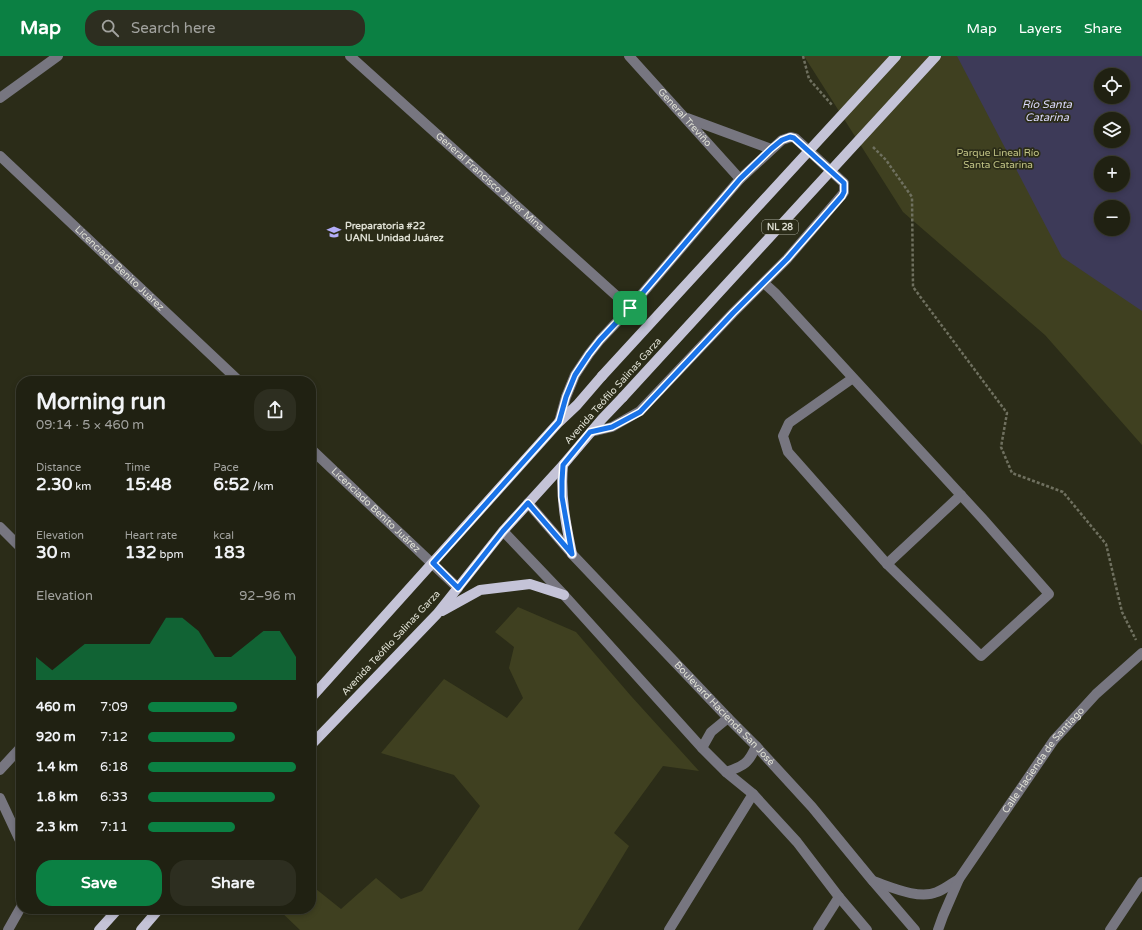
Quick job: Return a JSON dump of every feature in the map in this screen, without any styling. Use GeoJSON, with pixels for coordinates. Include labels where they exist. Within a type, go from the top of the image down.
{"type":"FeatureCollection","features":[{"type":"Feature","properties":{"kind":"main road","name":"Avenida Teófilo Salinas Garza"},"geometry":{"type":"LineString","coordinates":[[316,692],[559,422],[577,405],[896,56]]}},
{"type":"Feature","properties":{"kind":"main road","name":"Avenida Teófilo Salinas Garza"},"geometry":{"type":"LineString","coordinates":[[316,740],[437,614],[503,531],[563,465],[590,432],[936,56]]}},
{"type":"Feature","properties":{"kind":"main road"},"geometry":{"type":"LineString","coordinates":[[563,465],[562,497],[572,554]]}},
{"type":"Feature","properties":{"kind":"main road"},"geometry":{"type":"LineString","coordinates":[[437,614],[480,590],[530,584],[564,595]]}},
{"type":"Feature","properties":{"kind":"main road"},"geometry":{"type":"LineString","coordinates":[[99,930],[113,914]]}},
{"type":"Feature","properties":{"kind":"main road"},"geometry":{"type":"LineString","coordinates":[[141,930],[155,914]]}},
{"type":"Feature","properties":{"kind":"street"},"geometry":{"type":"LineString","coordinates":[[0,98],[58,56]]}},
{"type":"Feature","properties":{"kind":"street","name":"General Francisco Javier Mina"},"geometry":{"type":"LineString","coordinates":[[350,56],[630,308]]}},
{"type":"Feature","properties":{"kind":"street","name":"General Treviño"},"geometry":{"type":"LineString","coordinates":[[629,56],[740,179]]}},
{"type":"Feature","properties":{"kind":"street"},"geometry":{"type":"LineString","coordinates":[[684,118],[771,149]]}},
{"type":"Feature","properties":{"kind":"street"},"geometry":{"type":"LineString","coordinates":[[559,422],[566,397],[575,375],[600,340],[630,308],[740,179],[782,140],[790,137],[794,138],[844,183],[842,196],[787,259],[733,313],[640,412],[612,427],[590,432]]}},
{"type":"Feature","properties":{"kind":"street","name":"Licenciado Benito Juárez"},"geometry":{"type":"LineString","coordinates":[[0,156],[234,376]]}},
{"type":"Feature","properties":{"kind":"street"},"geometry":{"type":"LineString","coordinates":[[764,283],[961,495],[1049,594],[981,656],[887,564],[788,452],[783,436],[789,423],[852,378]]}},
{"type":"Feature","properties":{"kind":"street","name":"Licenciado Benito Juárez"},"geometry":{"type":"LineString","coordinates":[[316,453],[458,588]]}},
{"type":"Feature","properties":{"kind":"street"},"geometry":{"type":"LineString","coordinates":[[887,564],[961,495]]}},
{"type":"Feature","properties":{"kind":"street","name":"Boulevard Hacienda San José"},"geometry":{"type":"LineString","coordinates":[[528,503],[572,554],[756,746],[812,807],[915,930]]}},
{"type":"Feature","properties":{"kind":"street"},"geometry":{"type":"LineString","coordinates":[[0,526],[16,543]]}},
{"type":"Feature","properties":{"kind":"street"},"geometry":{"type":"LineString","coordinates":[[503,531],[564,595],[702,748],[726,772],[753,794],[797,842],[839,897],[867,930]]}},
{"type":"Feature","properties":{"kind":"street","name":"Calle Hacienda de Santiago"},"geometry":{"type":"LineString","coordinates":[[938,930],[959,879],[1054,740],[1140,649]]}},
{"type":"Feature","properties":{"kind":"street"},"geometry":{"type":"LineString","coordinates":[[702,748],[711,732],[728,718]]}},
{"type":"Feature","properties":{"kind":"street"},"geometry":{"type":"LineString","coordinates":[[726,772],[746,763],[756,746]]}},
{"type":"Feature","properties":{"kind":"street"},"geometry":{"type":"LineString","coordinates":[[0,770],[16,752]]}},
{"type":"Feature","properties":{"kind":"street"},"geometry":{"type":"LineString","coordinates":[[669,930],[753,794]]}},
{"type":"Feature","properties":{"kind":"street"},"geometry":{"type":"LineString","coordinates":[[0,798],[16,832]]}},
{"type":"Feature","properties":{"kind":"street","name":"Calle Hacienda de Santiago"},"geometry":{"type":"LineString","coordinates":[[872,880],[899,890],[917,894],[936,892],[959,879]]}},
{"type":"Feature","properties":{"kind":"street"},"geometry":{"type":"LineString","coordinates":[[1110,930],[1142,882]]}},
{"type":"Feature","properties":{"kind":"street"},"geometry":{"type":"LineString","coordinates":[[818,930],[839,897]]}},
{"type":"Feature","properties":{"kind":"street"},"geometry":{"type":"LineString","coordinates":[[8,930],[17,914]]}},
{"type":"Feature","properties":{"kind":"path"},"geometry":{"type":"LineString","coordinates":[[804,56],[809,79],[833,106]]}},
{"type":"Feature","properties":{"kind":"path"},"geometry":{"type":"LineString","coordinates":[[870,144],[886,160],[912,197],[913,286],[1007,413],[1001,447],[1012,473],[1063,492],[1106,544],[1122,612],[1140,649]]}},
{"type":"Feature","properties":{"kind":"green space","name":"Parque Lineal Río Santa Catarina"},"geometry":{"type":"Polygon","coordinates":[[[804,56],[1142,56],[1142,445],[1045,335],[903,212],[804,56]]]}},
{"type":"Feature","properties":{"kind":"green space"},"geometry":{"type":"Polygon","coordinates":[[[518,607],[576,632],[631,696],[699,771],[663,766],[614,833],[629,846],[578,930],[300,930],[283,914],[316,914],[316,889],[341,909],[376,878],[401,899],[422,891],[480,806],[454,775],[381,753],[444,679],[507,718],[523,698],[509,668],[514,647],[495,632],[518,607]]]}},
{"type":"Feature","properties":{"kind":"water","name":"Río Santa Catarina"},"geometry":{"type":"Polygon","coordinates":[[[957,56],[1142,56],[1142,311],[1062,257],[957,56]]]}},
{"type":"Feature","properties":{"kind":"place","name":"Preparatoria #22 UANL Unidad Juárez"},"geometry":{"type":"Point","coordinates":[334,232]}},
{"type":"Feature","properties":{"kind":"route"},"geometry":{"type":"LineString","coordinates":[[790,137],[794,138],[844,183],[844,192],[842,196],[787,259],[733,313],[640,412],[612,427],[590,432],[563,465],[562,497],[572,554],[528,503],[503,531],[458,588],[433,563],[559,422],[566,397],[575,375],[600,340],[630,308],[740,179],[782,140],[790,137]]}}]}
